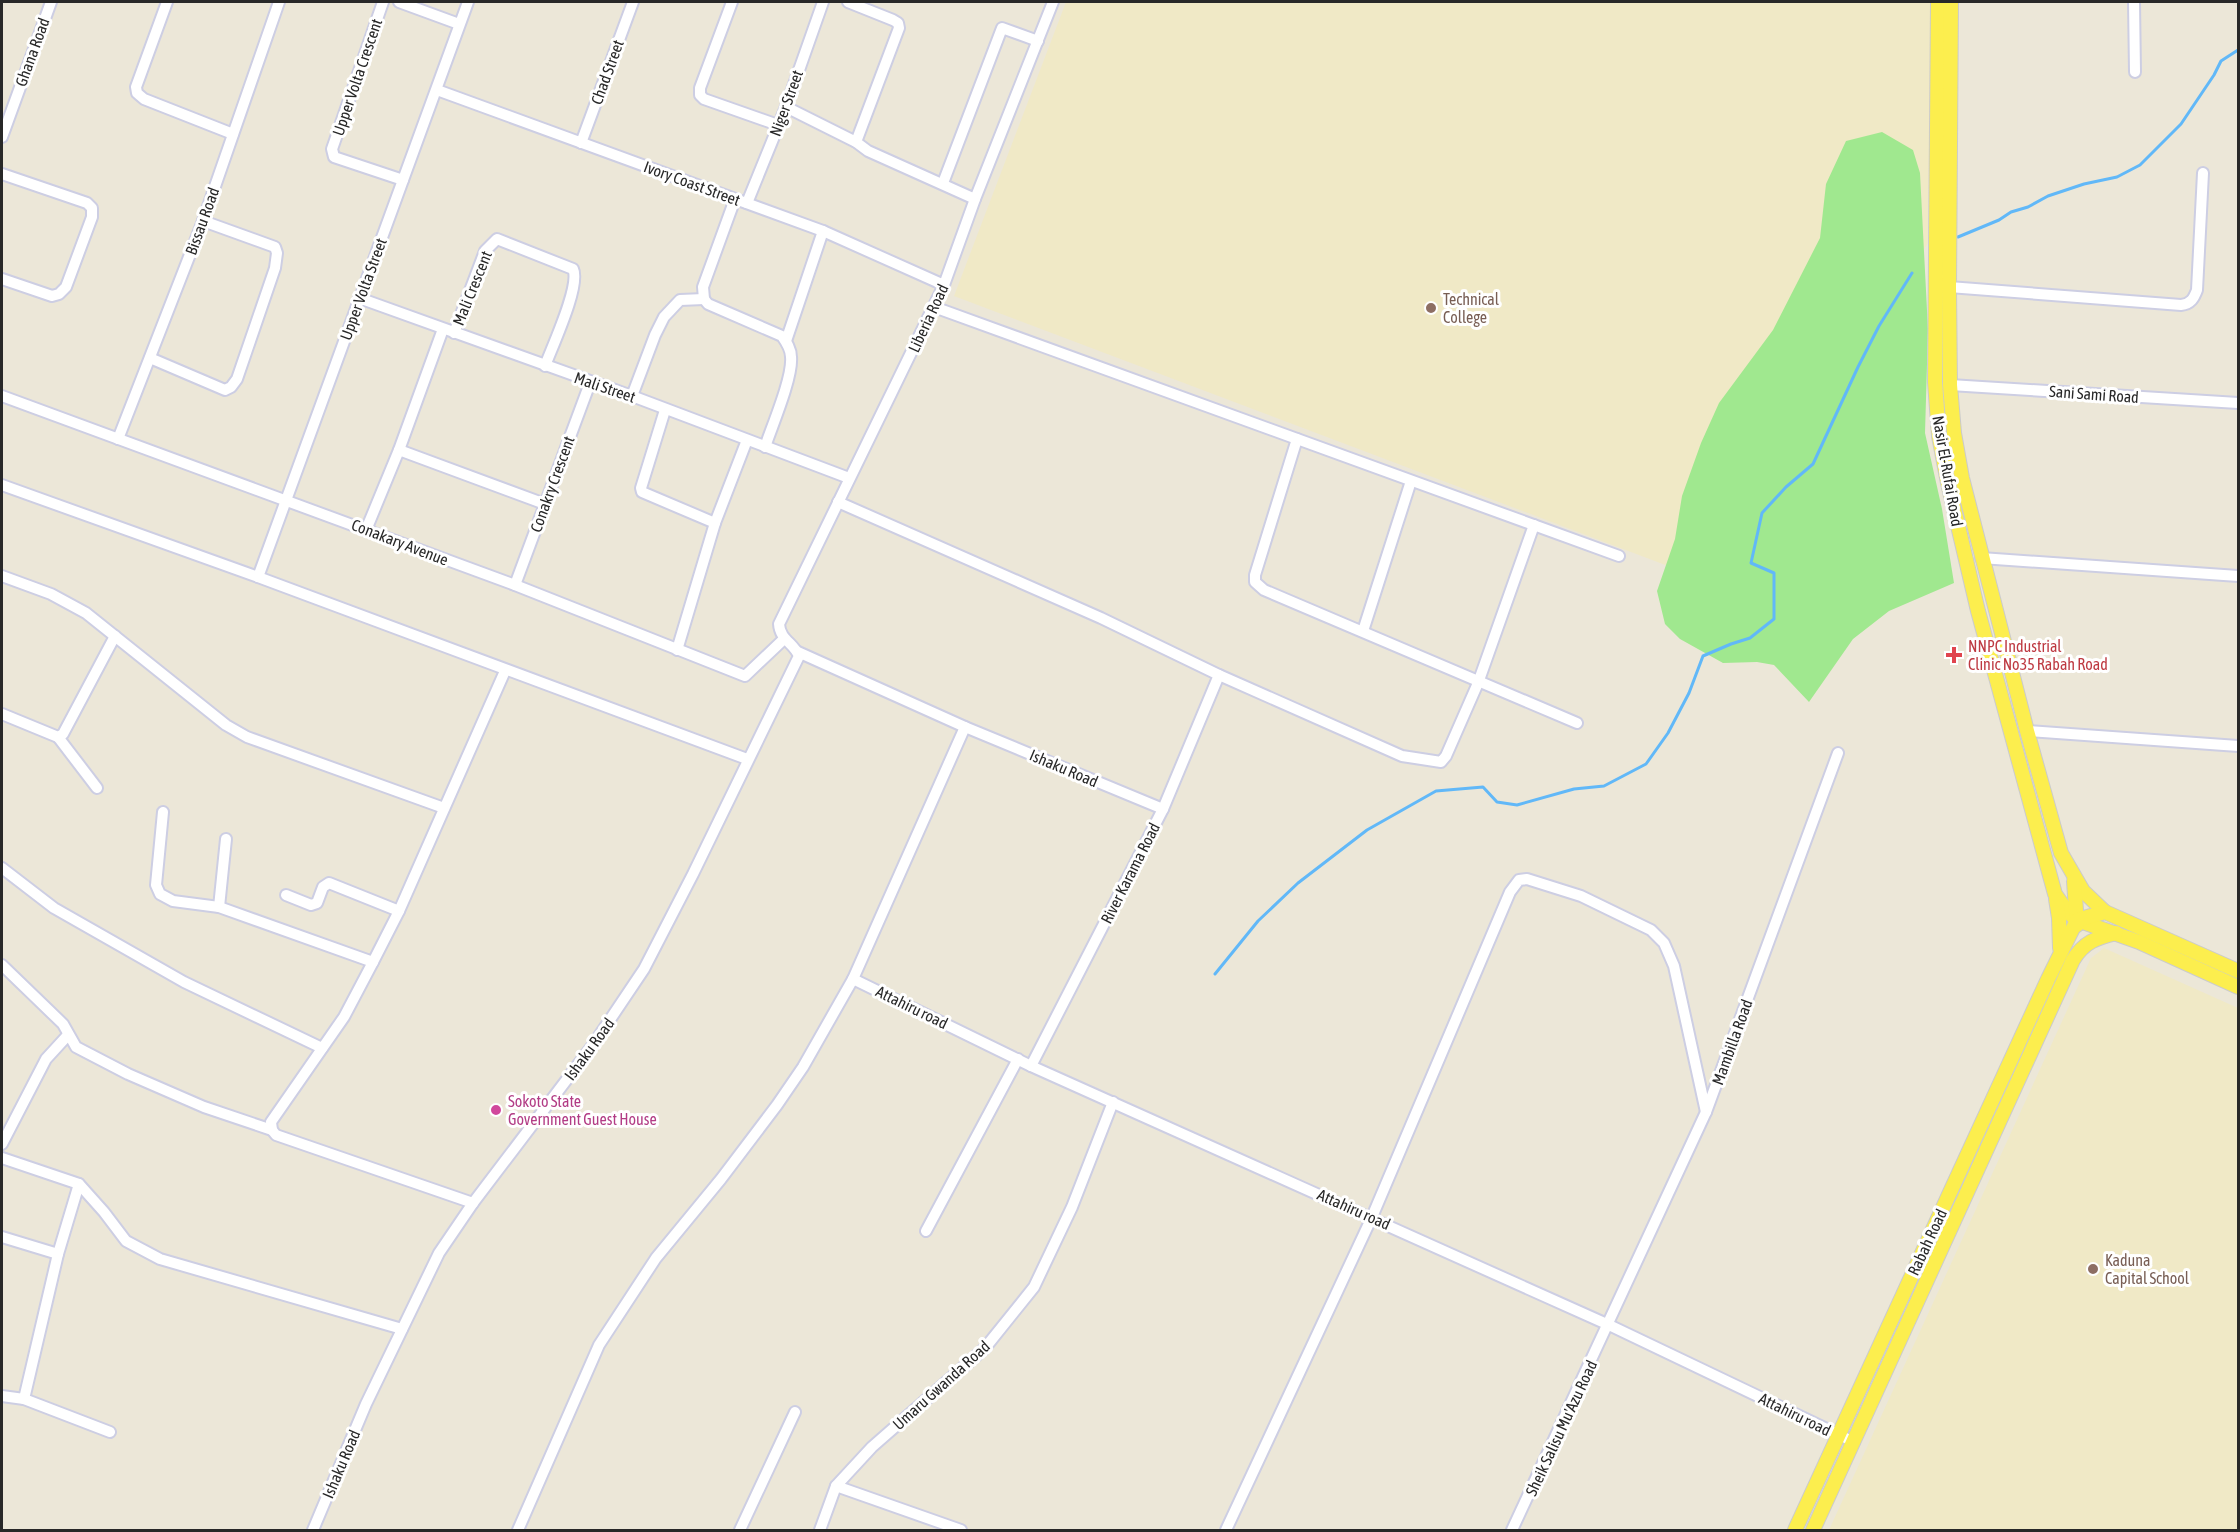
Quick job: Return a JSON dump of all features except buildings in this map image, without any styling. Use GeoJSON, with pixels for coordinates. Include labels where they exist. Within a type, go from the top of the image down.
{"type":"FeatureCollection","features":[{"type":"Feature","properties":{"kind":"main road","name":"Nasir El-Rufai Road"},"geometry":{"type":"LineString","coordinates":[[1938,2],[1950,385],[1954,433],[1981,558],[2027,731],[2061,853],[2074,876],[2078,937],[2066,956]]}},
{"type":"Feature","properties":{"kind":"main road","name":"Nasir El-Rufai Road"},"geometry":{"type":"LineString","coordinates":[[1951,2],[1935,382],[1939,436],[1978,610],[2055,894],[2067,911],[2077,920]]}},
{"type":"Feature","properties":{"kind":"main road"},"geometry":{"type":"LineString","coordinates":[[2074,876],[2083,891],[2105,912],[2238,970]]}},
{"type":"Feature","properties":{"kind":"main road"},"geometry":{"type":"LineString","coordinates":[[2055,894],[2066,956],[2088,942],[2116,933]]}},
{"type":"Feature","properties":{"kind":"main road"},"geometry":{"type":"LineString","coordinates":[[2077,920],[2105,912]]}},
{"type":"Feature","properties":{"kind":"main road"},"geometry":{"type":"LineString","coordinates":[[2077,920],[2116,933],[2238,987]]}},
{"type":"Feature","properties":{"kind":"main road","name":"Rabah Road"},"geometry":{"type":"LineString","coordinates":[[1795,1530],[2007,1069],[2066,956]]}},
{"type":"Feature","properties":{"kind":"main road","name":"Rabah Road"},"geometry":{"type":"LineString","coordinates":[[1813,1530],[2020,1075],[2066,956]]}},
{"type":"Feature","properties":{"kind":"main road"},"geometry":{"type":"LineString","coordinates":[[2007,1069],[2020,1075]]}},
{"type":"Feature","properties":{"kind":"street","name":"Ghana Road"},"geometry":{"type":"LineString","coordinates":[[2,137],[51,2]]}},
{"type":"Feature","properties":{"kind":"street"},"geometry":{"type":"LineString","coordinates":[[167,2],[136,87],[137,93],[144,99],[233,134]]}},
{"type":"Feature","properties":{"kind":"street","name":"Bissau Road"},"geometry":{"type":"LineString","coordinates":[[118,439],[203,221],[279,2]]}},
{"type":"Feature","properties":{"kind":"street","name":"Upper Volta Crescent"},"geometry":{"type":"LineString","coordinates":[[383,2],[332,154],[334,157],[403,180]]}},
{"type":"Feature","properties":{"kind":"street"},"geometry":{"type":"LineString","coordinates":[[399,2],[459,24]]}},
{"type":"Feature","properties":{"kind":"street","name":"Upper Volta Street"},"geometry":{"type":"LineString","coordinates":[[258,577],[468,2]]}},
{"type":"Feature","properties":{"kind":"street","name":"Chad Street"},"geometry":{"type":"LineString","coordinates":[[581,143],[633,2]]}},
{"type":"Feature","properties":{"kind":"street"},"geometry":{"type":"LineString","coordinates":[[732,2],[699,88],[700,95],[704,99],[778,125]]}},
{"type":"Feature","properties":{"kind":"street","name":"Niger Street"},"geometry":{"type":"LineString","coordinates":[[747,203],[786,107],[823,2]]}},
{"type":"Feature","properties":{"kind":"street"},"geometry":{"type":"LineString","coordinates":[[848,2],[893,20],[898,23],[899,28],[856,142]]}},
{"type":"Feature","properties":{"kind":"street","name":"Liberia Road"},"geometry":{"type":"LineString","coordinates":[[779,624],[944,285],[975,199],[1053,2]]}},
{"type":"Feature","properties":{"kind":"street"},"geometry":{"type":"LineString","coordinates":[[2134,2],[2135,72]]}},
{"type":"Feature","properties":{"kind":"street"},"geometry":{"type":"LineString","coordinates":[[943,183],[1002,28],[1038,41]]}},
{"type":"Feature","properties":{"kind":"street","name":"Ivory Coast Street"},"geometry":{"type":"LineString","coordinates":[[437,90],[823,231],[944,285]]}},
{"type":"Feature","properties":{"kind":"street"},"geometry":{"type":"LineString","coordinates":[[786,107],[856,142],[868,151],[975,199]]}},
{"type":"Feature","properties":{"kind":"street"},"geometry":{"type":"LineString","coordinates":[[1948,287],[2181,305],[2189,303],[2197,290],[2203,173]]}},
{"type":"Feature","properties":{"kind":"street"},"geometry":{"type":"LineString","coordinates":[[2,174],[87,203],[92,208],[92,217],[66,287],[60,294],[52,296],[2,279]]}},
{"type":"Feature","properties":{"kind":"street"},"geometry":{"type":"LineString","coordinates":[[735,199],[703,287],[704,299],[708,304],[782,336],[786,341],[792,358],[789,375],[765,447]]}},
{"type":"Feature","properties":{"kind":"street"},"geometry":{"type":"LineString","coordinates":[[150,358],[225,390],[231,387],[237,379],[275,268],[277,253],[275,247],[264,242],[203,221]]}},
{"type":"Feature","properties":{"kind":"street"},"geometry":{"type":"LineString","coordinates":[[786,341],[823,231]]}},
{"type":"Feature","properties":{"kind":"street","name":"Mali Crescent"},"geometry":{"type":"LineString","coordinates":[[366,530],[485,251],[497,239],[573,269],[575,274],[574,289],[545,366]]}},
{"type":"Feature","properties":{"kind":"street","name":"Mali Street"},"geometry":{"type":"LineString","coordinates":[[359,298],[632,396],[849,478]]}},
{"type":"Feature","properties":{"kind":"street"},"geometry":{"type":"LineString","coordinates":[[632,396],[655,334],[664,317],[680,300],[704,299]]}},
{"type":"Feature","properties":{"kind":"street"},"geometry":{"type":"LineString","coordinates":[[934,307],[1619,556]]}},
{"type":"Feature","properties":{"kind":"street","name":"Conakry Crescent"},"geometry":{"type":"LineString","coordinates":[[515,585],[590,382]]}},
{"type":"Feature","properties":{"kind":"street","name":"Sani Sami Road"},"geometry":{"type":"LineString","coordinates":[[1950,385],[2238,403]]}},
{"type":"Feature","properties":{"kind":"street","name":"Conakary Avenue"},"geometry":{"type":"LineString","coordinates":[[2,396],[515,585],[745,676],[784,639]]}},
{"type":"Feature","properties":{"kind":"street"},"geometry":{"type":"LineString","coordinates":[[665,410],[640,488],[642,492],[715,523]]}},
{"type":"Feature","properties":{"kind":"street"},"geometry":{"type":"LineString","coordinates":[[1297,439],[1255,575],[1255,582],[1264,590],[1364,631],[1478,683],[1577,723]]}},
{"type":"Feature","properties":{"kind":"street"},"geometry":{"type":"LineString","coordinates":[[676,650],[715,523],[747,441]]}},
{"type":"Feature","properties":{"kind":"street"},"geometry":{"type":"LineString","coordinates":[[399,450],[545,504]]}},
{"type":"Feature","properties":{"kind":"street"},"geometry":{"type":"LineString","coordinates":[[1364,631],[1411,481]]}},
{"type":"Feature","properties":{"kind":"street"},"geometry":{"type":"LineString","coordinates":[[2,485],[258,577],[505,671],[747,759]]}},
{"type":"Feature","properties":{"kind":"street"},"geometry":{"type":"LineString","coordinates":[[838,502],[1101,618],[1218,675],[1402,756],[1441,762],[1478,683],[1534,525]]}},
{"type":"Feature","properties":{"kind":"street"},"geometry":{"type":"LineString","coordinates":[[1981,558],[2238,576]]}},
{"type":"Feature","properties":{"kind":"street"},"geometry":{"type":"LineString","coordinates":[[2,576],[60,599],[86,613],[226,725],[247,737],[444,808]]}},
{"type":"Feature","properties":{"kind":"street","name":"Ishaku Road"},"geometry":{"type":"LineString","coordinates":[[779,624],[784,639],[798,652],[965,727],[1163,809]]}},
{"type":"Feature","properties":{"kind":"street"},"geometry":{"type":"LineString","coordinates":[[58,737],[63,734],[115,636]]}},
{"type":"Feature","properties":{"kind":"street","name":"Ishaku Road"},"geometry":{"type":"LineString","coordinates":[[313,1530],[366,1404],[439,1253],[473,1203],[593,1045],[644,969],[800,656],[798,652]]}},
{"type":"Feature","properties":{"kind":"street"},"geometry":{"type":"LineString","coordinates":[[473,1203],[276,1135],[272,1130],[271,1122],[344,1017],[373,962],[399,911],[505,671]]}},
{"type":"Feature","properties":{"kind":"street","name":"River Karama Road"},"geometry":{"type":"LineString","coordinates":[[1031,1066],[1163,809],[1218,675]]}},
{"type":"Feature","properties":{"kind":"street"},"geometry":{"type":"LineString","coordinates":[[2,714],[58,737],[97,788]]}},
{"type":"Feature","properties":{"kind":"street"},"geometry":{"type":"LineString","coordinates":[[518,1530],[599,1345],[656,1258],[721,1179],[777,1105],[803,1067],[853,979],[965,727]]}},
{"type":"Feature","properties":{"kind":"street"},"geometry":{"type":"LineString","coordinates":[[2027,731],[2238,746]]}},
{"type":"Feature","properties":{"kind":"street","name":"Mambilla Road"},"geometry":{"type":"LineString","coordinates":[[1609,1325],[1706,1112],[1838,753]]}},
{"type":"Feature","properties":{"kind":"street"},"geometry":{"type":"LineString","coordinates":[[163,812],[156,885],[160,894],[173,901],[219,907],[373,962]]}},
{"type":"Feature","properties":{"kind":"street"},"geometry":{"type":"LineString","coordinates":[[219,907],[226,839]]}},
{"type":"Feature","properties":{"kind":"street"},"geometry":{"type":"LineString","coordinates":[[2,868],[54,908],[184,982],[322,1048]]}},
{"type":"Feature","properties":{"kind":"street"},"geometry":{"type":"LineString","coordinates":[[1226,1530],[1372,1217],[1510,892],[1519,880],[1527,879],[1581,896],[1651,930],[1664,943],[1674,966],[1706,1112]]}},
{"type":"Feature","properties":{"kind":"street"},"geometry":{"type":"LineString","coordinates":[[286,895],[310,905],[317,903],[323,887],[329,883],[399,911]]}},
{"type":"Feature","properties":{"kind":"street"},"geometry":{"type":"LineString","coordinates":[[2,965],[63,1024],[76,1047],[128,1074],[204,1107],[272,1130]]}},
{"type":"Feature","properties":{"kind":"street","name":"Attahiru road"},"geometry":{"type":"LineString","coordinates":[[853,979],[1031,1066],[1609,1325],[1854,1442]]}},
{"type":"Feature","properties":{"kind":"street"},"geometry":{"type":"LineString","coordinates":[[2,1144],[46,1059],[68,1035]]}},
{"type":"Feature","properties":{"kind":"street"},"geometry":{"type":"LineString","coordinates":[[926,1231],[1018,1059]]}},
{"type":"Feature","properties":{"kind":"street","name":"Umaru Gwanda Road"},"geometry":{"type":"LineString","coordinates":[[820,1530],[836,1486],[872,1447],[985,1348],[1034,1287],[1072,1207],[1113,1102]]}},
{"type":"Feature","properties":{"kind":"street"},"geometry":{"type":"LineString","coordinates":[[2,1158],[79,1184],[126,1241],[160,1258],[402,1329]]}},
{"type":"Feature","properties":{"kind":"street"},"geometry":{"type":"LineString","coordinates":[[24,1399],[58,1254],[79,1184]]}},
{"type":"Feature","properties":{"kind":"street"},"geometry":{"type":"LineString","coordinates":[[2,1237],[58,1254]]}},
{"type":"Feature","properties":{"kind":"street","name":"Sheik Salisu Mu'Azu Road"},"geometry":{"type":"LineString","coordinates":[[1512,1530],[1609,1325]]}},
{"type":"Feature","properties":{"kind":"street"},"geometry":{"type":"LineString","coordinates":[[2,1396],[24,1399],[110,1432]]}},
{"type":"Feature","properties":{"kind":"street"},"geometry":{"type":"LineString","coordinates":[[740,1530],[795,1412]]}},
{"type":"Feature","properties":{"kind":"street"},"geometry":{"type":"LineString","coordinates":[[836,1486],[961,1530]]}},
{"type":"Feature","properties":{"kind":"shaded area","name":"Technical College"},"geometry":{"type":"Polygon","coordinates":[[[1066,2],[1932,2],[1928,243],[1895,294],[1734,591],[954,296],[1066,2]]]}},
{"type":"Feature","properties":{"kind":"shaded area","name":"Kaduna Capital School"},"geometry":{"type":"Polygon","coordinates":[[[2104,948],[2238,1008],[2238,1530],[1829,1530],[2091,958],[2104,948]]]}},
{"type":"Feature","properties":{"kind":"green space"},"geometry":{"type":"Polygon","coordinates":[[[1882,132],[1913,150],[1920,173],[1928,330],[1925,433],[1942,509],[1954,583],[1889,611],[1853,639],[1809,702],[1774,665],[1757,662],[1723,663],[1680,639],[1665,624],[1657,591],[1675,539],[1682,496],[1701,443],[1719,403],[1773,330],[1820,238],[1826,184],[1846,141],[1882,132]]]}},
{"type":"Feature","properties":{"kind":"waterway"},"geometry":{"type":"LineString","coordinates":[[1958,237],[2048,196],[2084,184],[2117,177],[2140,165],[2181,124],[2221,61],[2238,50]]}},
{"type":"Feature","properties":{"kind":"waterway"},"geometry":{"type":"LineString","coordinates":[[1215,974],[1258,921],[1298,883],[1367,830],[1436,791],[1483,787],[1497,802],[1517,805],[1574,789],[1604,786],[1646,764],[1668,733],[1689,693],[1703,656],[1750,638],[1774,619],[1774,573],[1751,563],[1762,513],[1786,487],[1813,464],[1879,326],[1912,273]]}},
{"type":"Feature","properties":{"kind":"place","name":"Technical College"},"geometry":{"type":"Point","coordinates":[1431,308]}},
{"type":"Feature","properties":{"kind":"place","name":"NNPC Industrial Clinic No35 Rabah Road"},"geometry":{"type":"Point","coordinates":[1954,655]}},
{"type":"Feature","properties":{"kind":"place","name":"Sokoto State Government Guest House"},"geometry":{"type":"Point","coordinates":[496,1110]}},
{"type":"Feature","properties":{"kind":"place","name":"Kaduna Capital School"},"geometry":{"type":"Point","coordinates":[2093,1269]}}]}
